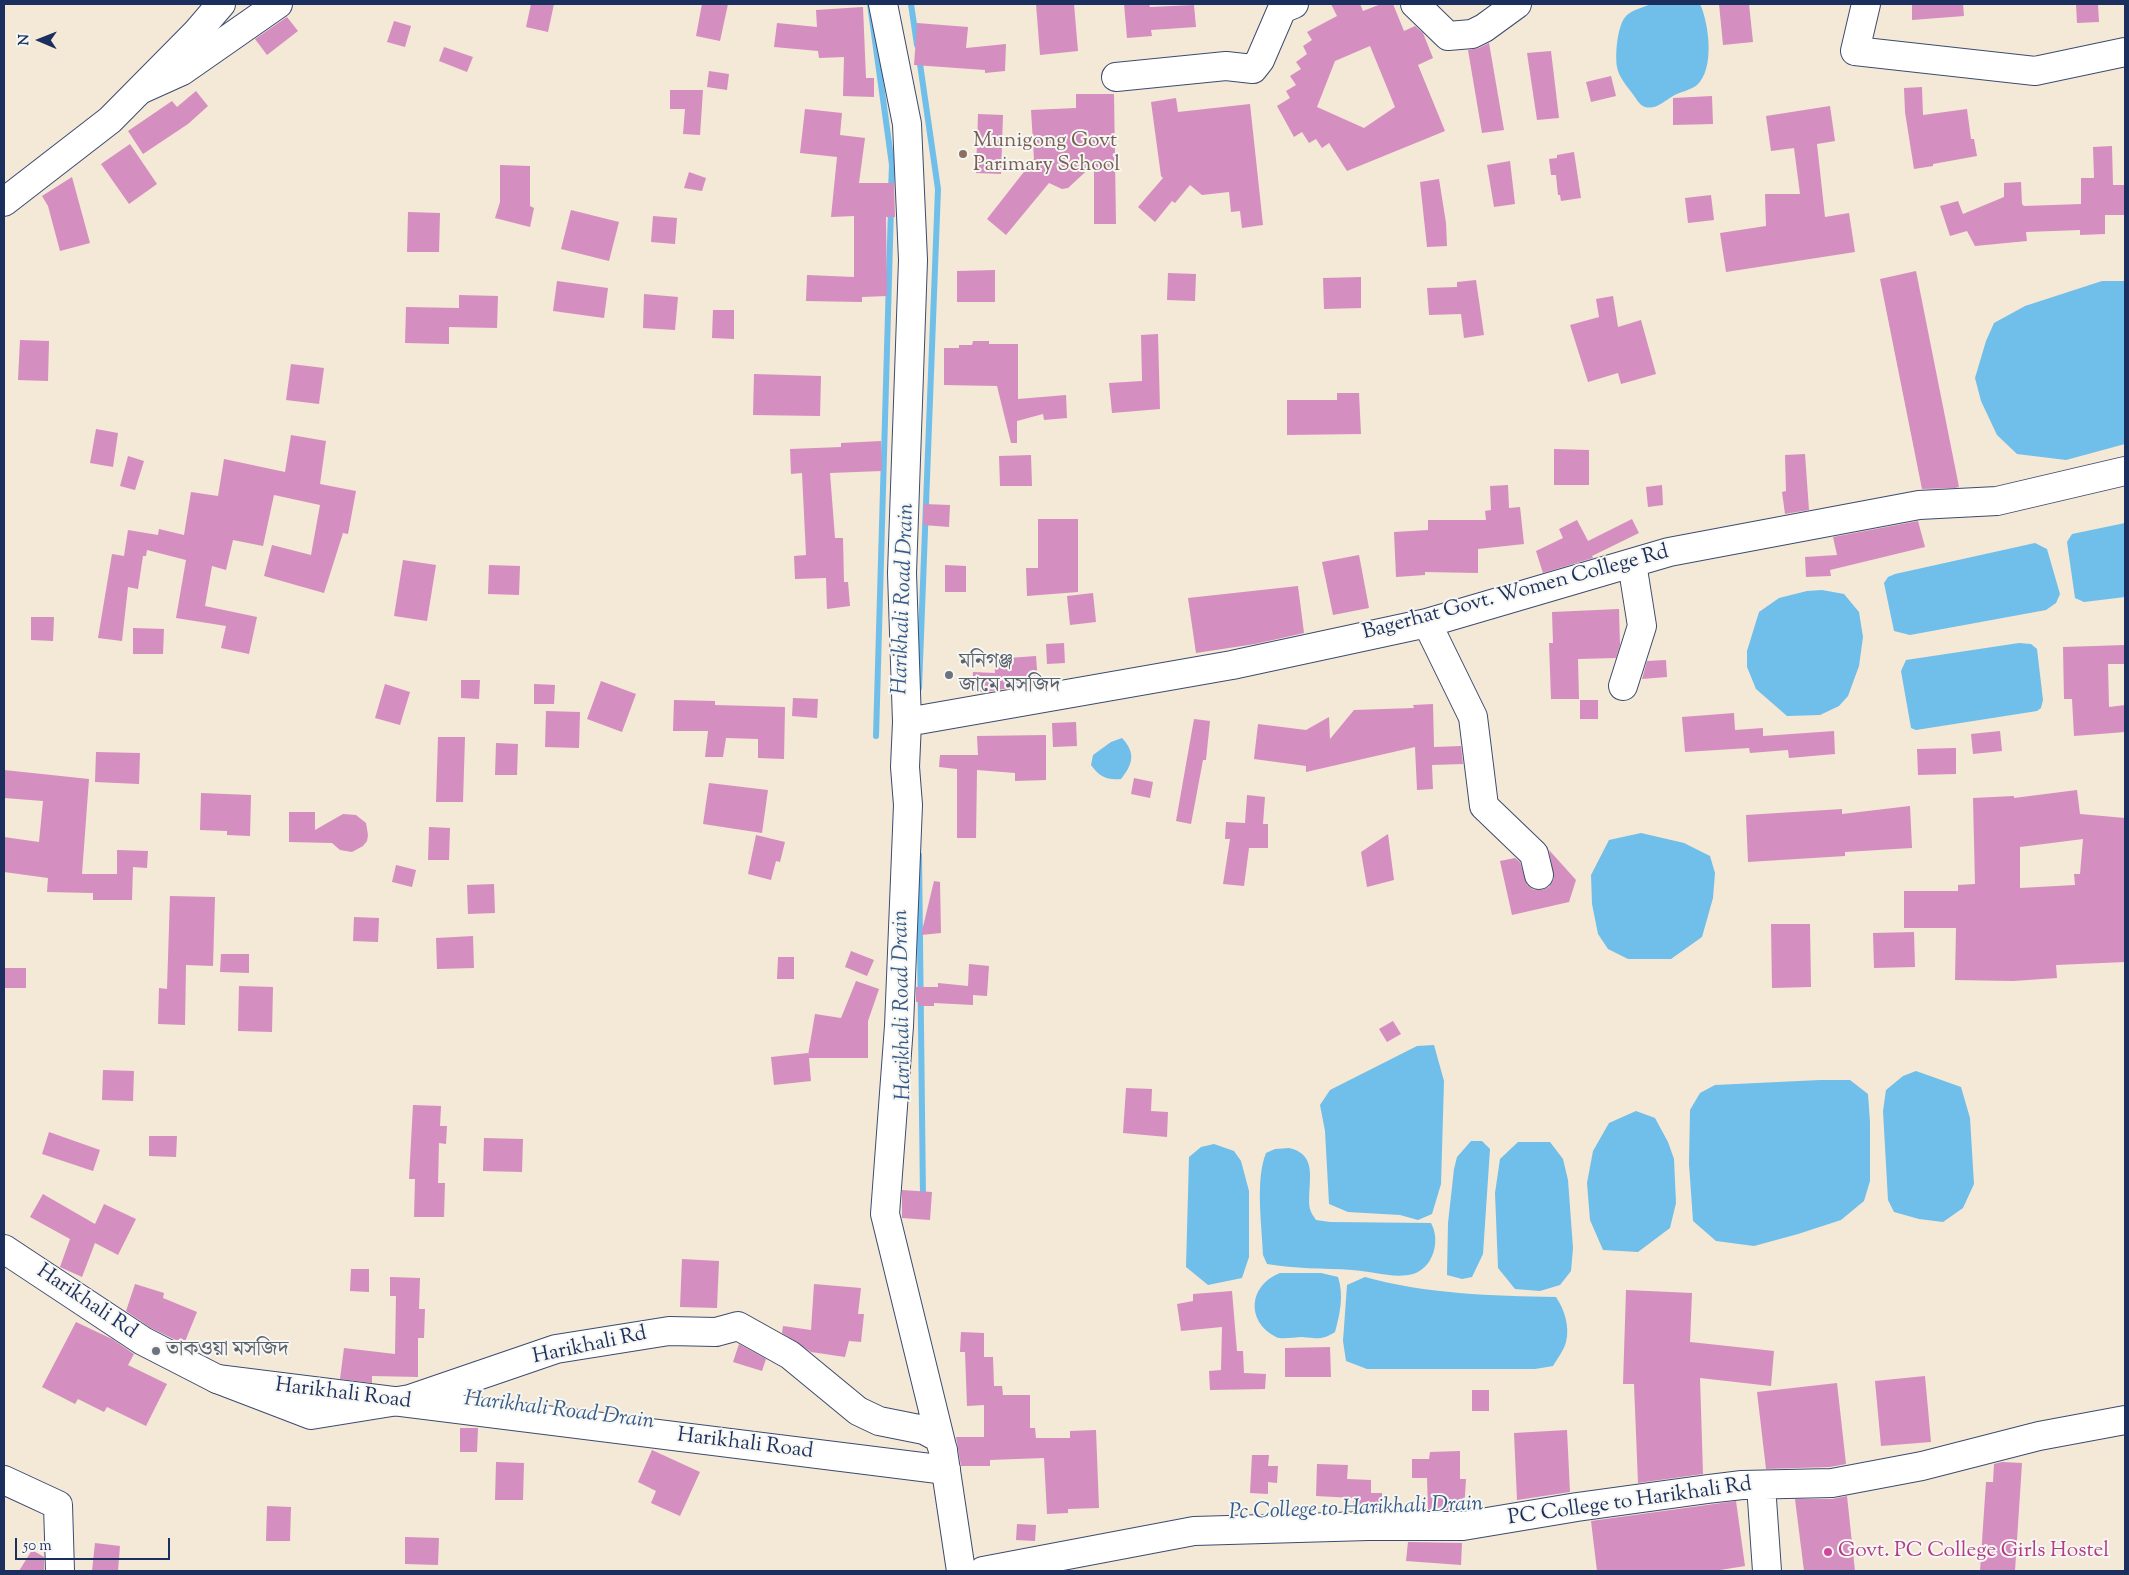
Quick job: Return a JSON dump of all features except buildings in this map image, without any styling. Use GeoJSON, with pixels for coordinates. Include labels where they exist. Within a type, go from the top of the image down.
{"type":"FeatureCollection","features":[{"type":"Feature","properties":{"kind":"street"},"geometry":{"type":"LineString","coordinates":[[4,202],[110,120],[197,32],[220,4]]}},
{"type":"Feature","properties":{"kind":"street"},"geometry":{"type":"LineString","coordinates":[[142,88],[182,71],[278,4]]}},
{"type":"Feature","properties":{"kind":"street"},"geometry":{"type":"LineString","coordinates":[[883,4],[907,124],[913,260],[902,573],[907,722],[905,767],[908,805],[899,1016],[884,1214],[945,1460],[961,1571]]}},
{"type":"Feature","properties":{"kind":"street"},"geometry":{"type":"LineString","coordinates":[[1116,77],[1226,66],[1253,69],[1260,60],[1282,9],[1294,4]]}},
{"type":"Feature","properties":{"kind":"street"},"geometry":{"type":"LineString","coordinates":[[1415,4],[1421,12],[1448,36],[1472,34],[1484,28],[1517,4]]}},
{"type":"Feature","properties":{"kind":"street"},"geometry":{"type":"LineString","coordinates":[[1866,4],[1855,51],[2035,71],[2125,52]]}},
{"type":"Feature","properties":{"kind":"street","name":"Bagerhat Govt. Women College Rd"},"geometry":{"type":"LineString","coordinates":[[907,722],[1232,665],[1427,623],[1678,550],[1919,505],[1997,501],[2125,471]]}},
{"type":"Feature","properties":{"kind":"street"},"geometry":{"type":"LineString","coordinates":[[1623,686],[1642,626],[1632,563]]}},
{"type":"Feature","properties":{"kind":"street"},"geometry":{"type":"LineString","coordinates":[[1427,623],[1473,717],[1484,806],[1534,854],[1539,875]]}},
{"type":"Feature","properties":{"kind":"street","name":"Harikhali Rd"},"geometry":{"type":"LineString","coordinates":[[4,1249],[143,1340],[217,1380],[311,1414],[410,1399],[556,1349],[669,1331],[716,1332],[738,1326],[790,1355],[858,1411],[879,1421],[924,1430],[939,1438],[945,1460]]}},
{"type":"Feature","properties":{"kind":"street","name":"Harikhali Road"},"geometry":{"type":"LineString","coordinates":[[217,1380],[945,1460]]}},
{"type":"Feature","properties":{"kind":"street","name":"PC College to Harikhali Rd"},"geometry":{"type":"LineString","coordinates":[[983,1571],[1194,1531],[1368,1526],[1463,1526],[1577,1507],[1700,1490],[1832,1482],[1922,1466],[2039,1436],[2125,1420]]}},
{"type":"Feature","properties":{"kind":"street"},"geometry":{"type":"LineString","coordinates":[[4,1480],[58,1505],[60,1571]]}},
{"type":"Feature","properties":{"kind":"street"},"geometry":{"type":"LineString","coordinates":[[1761,1485],[1768,1571]]}},
{"type":"Feature","properties":{"kind":"water"},"geometry":{"type":"Polygon","coordinates":[[[1651,4],[1700,4],[1706,22],[1709,46],[1703,78],[1697,85],[1649,108],[1639,103],[1623,81],[1617,67],[1616,55],[1619,32],[1624,19],[1632,12],[1651,4]]]}},
{"type":"Feature","properties":{"kind":"water"},"geometry":{"type":"Polygon","coordinates":[[[2102,281],[2125,281],[2125,444],[2066,460],[2017,454],[1997,435],[1981,401],[1975,378],[1986,341],[1994,323],[2025,306],[2102,281]]]}},
{"type":"Feature","properties":{"kind":"water"},"geometry":{"type":"Polygon","coordinates":[[[2125,523],[2125,597],[2084,602],[2075,598],[2067,542],[2072,534],[2125,523]]]}},
{"type":"Feature","properties":{"kind":"water"},"geometry":{"type":"Polygon","coordinates":[[[2035,543],[2047,549],[2060,594],[2056,603],[2046,610],[1910,635],[1894,631],[1884,583],[1888,577],[2035,543]]]}},
{"type":"Feature","properties":{"kind":"water"},"geometry":{"type":"Polygon","coordinates":[[[1822,590],[1844,594],[1859,612],[1863,637],[1859,666],[1848,696],[1839,706],[1820,715],[1787,716],[1756,689],[1747,667],[1747,651],[1759,612],[1779,598],[1807,591],[1822,590]]]}},
{"type":"Feature","properties":{"kind":"water"},"geometry":{"type":"Polygon","coordinates":[[[2019,643],[2031,644],[2037,649],[2043,700],[2041,708],[2037,711],[1916,730],[1911,728],[1901,671],[1906,660],[2019,643]]]}},
{"type":"Feature","properties":{"kind":"water"},"geometry":{"type":"Polygon","coordinates":[[[1122,738],[1131,754],[1128,768],[1121,779],[1104,777],[1091,765],[1093,755],[1111,742],[1122,738]]]}},
{"type":"Feature","properties":{"kind":"water"},"geometry":{"type":"Polygon","coordinates":[[[1641,833],[1684,843],[1710,856],[1715,873],[1713,898],[1702,937],[1671,959],[1628,959],[1608,949],[1598,934],[1592,904],[1591,875],[1609,840],[1641,833]]]}},
{"type":"Feature","properties":{"kind":"water"},"geometry":{"type":"Polygon","coordinates":[[[1434,1045],[1444,1081],[1441,1184],[1432,1214],[1418,1220],[1400,1215],[1348,1212],[1329,1204],[1325,1131],[1320,1105],[1330,1090],[1417,1046],[1434,1045]]]}},
{"type":"Feature","properties":{"kind":"water"},"geometry":{"type":"Polygon","coordinates":[[[1916,1071],[1961,1087],[1970,1118],[1974,1184],[1963,1208],[1943,1222],[1919,1219],[1894,1212],[1888,1200],[1883,1111],[1886,1090],[1903,1076],[1916,1071]]]}},
{"type":"Feature","properties":{"kind":"water"},"geometry":{"type":"Polygon","coordinates":[[[1850,1080],[1868,1094],[1870,1181],[1864,1201],[1841,1220],[1754,1246],[1716,1241],[1693,1221],[1689,1164],[1690,1110],[1700,1093],[1715,1085],[1850,1080]]]}},
{"type":"Feature","properties":{"kind":"water"},"geometry":{"type":"Polygon","coordinates":[[[1636,1111],[1655,1118],[1668,1142],[1674,1159],[1676,1203],[1670,1228],[1638,1252],[1603,1250],[1590,1220],[1587,1183],[1593,1151],[1609,1123],[1636,1111]]]}},
{"type":"Feature","properties":{"kind":"water"},"geometry":{"type":"Polygon","coordinates":[[[1471,1141],[1482,1141],[1490,1149],[1483,1254],[1472,1277],[1462,1279],[1447,1275],[1448,1223],[1457,1157],[1471,1141]]]}},
{"type":"Feature","properties":{"kind":"water"},"geometry":{"type":"Polygon","coordinates":[[[1518,1142],[1550,1142],[1563,1159],[1568,1180],[1573,1248],[1571,1271],[1560,1285],[1540,1291],[1515,1289],[1498,1268],[1495,1193],[1500,1159],[1518,1142]]]}},
{"type":"Feature","properties":{"kind":"water"},"geometry":{"type":"Polygon","coordinates":[[[1214,1144],[1234,1151],[1241,1161],[1249,1191],[1249,1257],[1242,1278],[1208,1285],[1186,1267],[1189,1157],[1201,1147],[1214,1144]]]}},
{"type":"Feature","properties":{"kind":"water"},"geometry":{"type":"Polygon","coordinates":[[[1289,1148],[1299,1152],[1309,1164],[1310,1209],[1316,1220],[1330,1222],[1431,1223],[1434,1230],[1435,1245],[1426,1266],[1413,1274],[1398,1276],[1352,1270],[1299,1268],[1267,1264],[1263,1255],[1260,1203],[1263,1164],[1266,1153],[1275,1149],[1289,1148]]]}},
{"type":"Feature","properties":{"kind":"water"},"geometry":{"type":"Polygon","coordinates":[[[1280,1273],[1321,1273],[1338,1277],[1341,1298],[1335,1332],[1326,1337],[1319,1338],[1281,1338],[1266,1330],[1259,1322],[1255,1313],[1257,1294],[1262,1286],[1280,1273]]]}},
{"type":"Feature","properties":{"kind":"water"},"geometry":{"type":"Polygon","coordinates":[[[1365,1277],[1435,1291],[1484,1295],[1556,1297],[1562,1307],[1567,1324],[1565,1345],[1553,1366],[1535,1369],[1367,1369],[1346,1361],[1343,1341],[1347,1285],[1365,1277]]]}},
{"type":"Feature","properties":{"kind":"waterway","name":"Harikhali Road Drain"},"geometry":{"type":"LineString","coordinates":[[870,4],[892,165],[891,191]]}},
{"type":"Feature","properties":{"kind":"waterway","name":"Harikhali Road Drain"},"geometry":{"type":"LineString","coordinates":[[911,4],[917,45]]}},
{"type":"Feature","properties":{"kind":"waterway","name":"Harikhali Road Drain"},"geometry":{"type":"LineString","coordinates":[[919,57],[938,189],[919,688]]}},
{"type":"Feature","properties":{"kind":"waterway","name":"Harikhali Road Drain"},"geometry":{"type":"LineString","coordinates":[[876,736],[891,208]]}},
{"type":"Feature","properties":{"kind":"waterway","name":"Harikhali Road Drain"},"geometry":{"type":"LineString","coordinates":[[919,855],[923,1198]]}},
{"type":"Feature","properties":{"kind":"place","name":"Munigong Govt Parimary School"},"geometry":{"type":"Point","coordinates":[963,154]}},
{"type":"Feature","properties":{"kind":"place","name":"মনিগঞ্জ জামে মসজিদ"},"geometry":{"type":"Point","coordinates":[949,675]}},
{"type":"Feature","properties":{"kind":"place","name":"তাকওয়া মসজিদ"},"geometry":{"type":"Point","coordinates":[156,1351]}},
{"type":"Feature","properties":{"kind":"place","name":"Govt. PC College Girls Hostel"},"geometry":{"type":"Point","coordinates":[1828,1552]}},
{"type":"Feature","properties":{"kind":"water label","name":"Pc College to Harikhali Drain"},"geometry":{"type":"Point","coordinates":[1356,1510]}}]}
